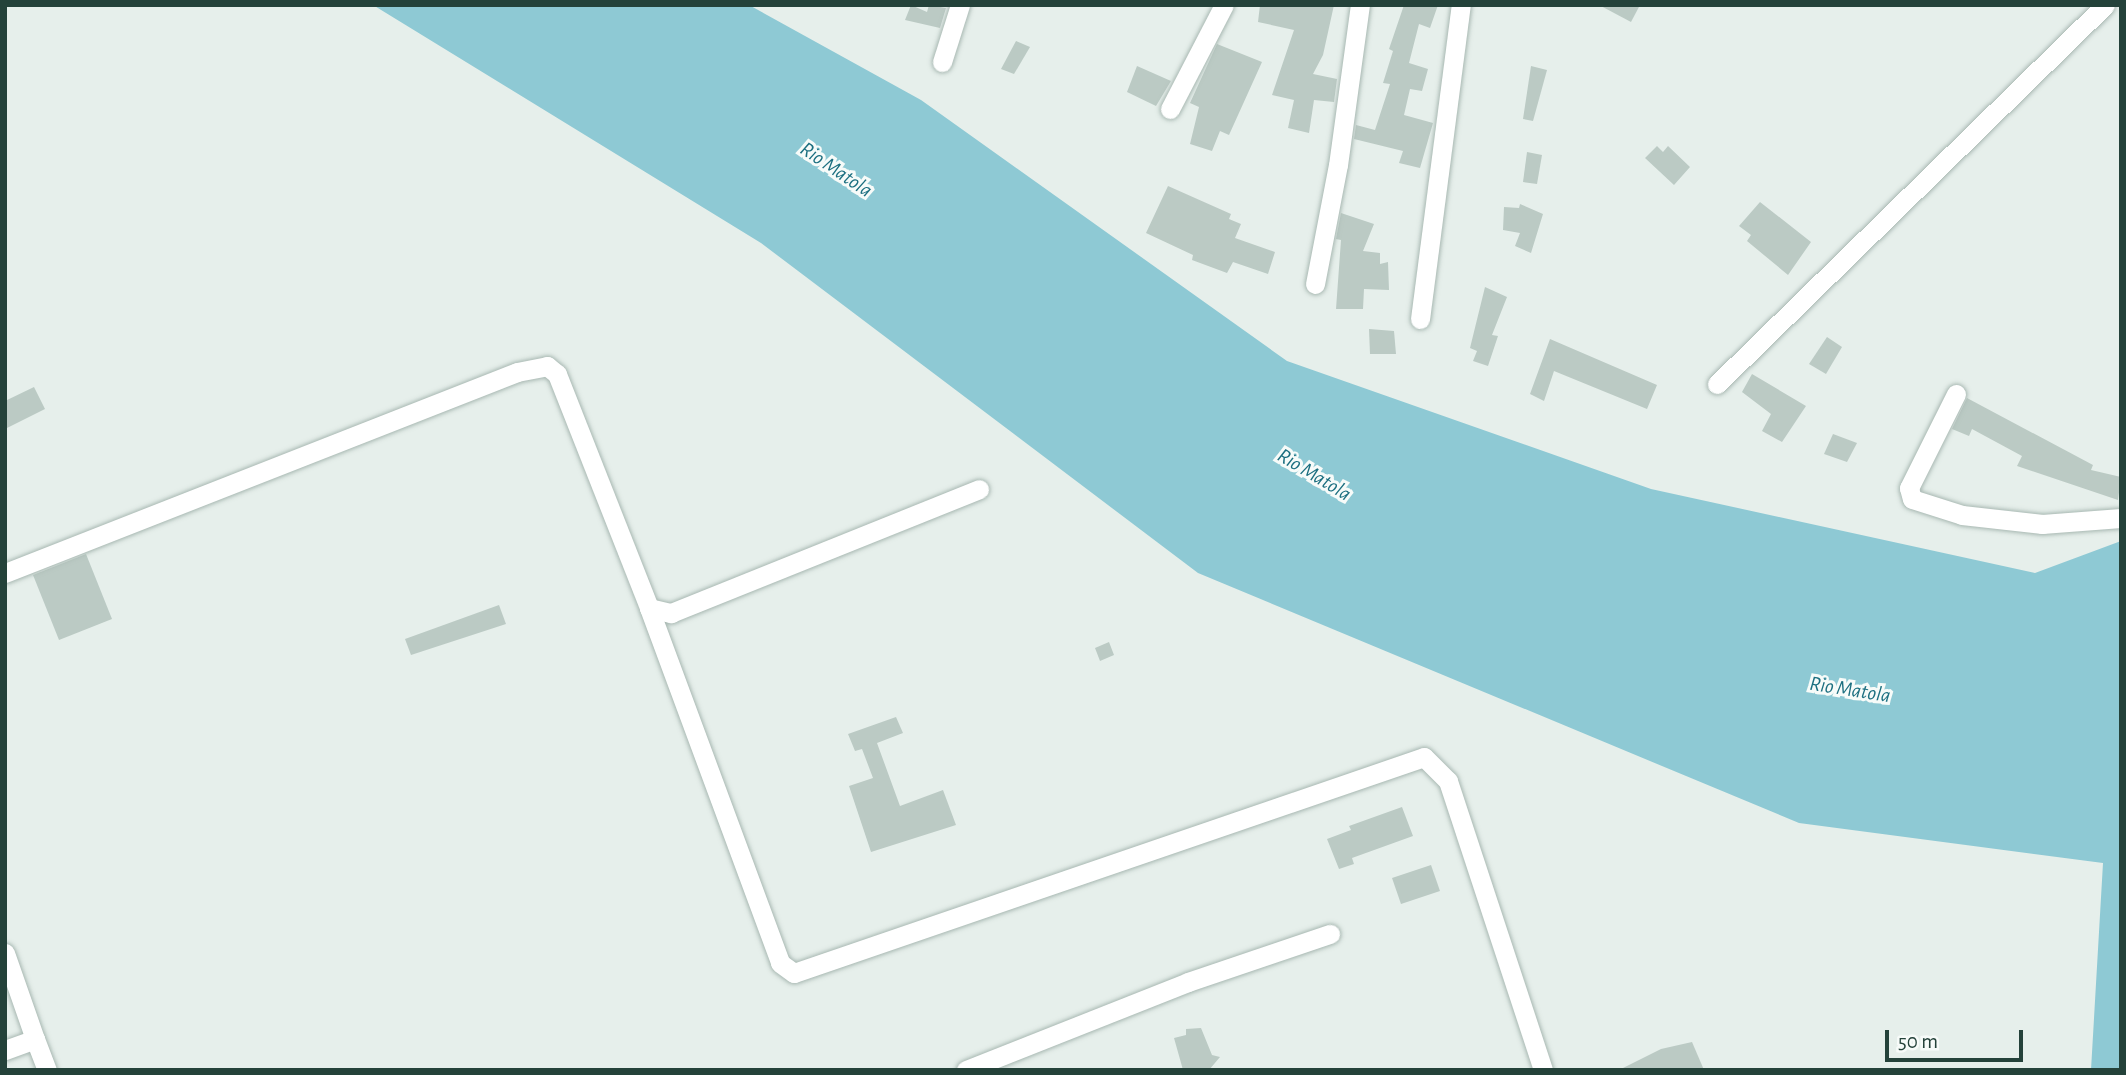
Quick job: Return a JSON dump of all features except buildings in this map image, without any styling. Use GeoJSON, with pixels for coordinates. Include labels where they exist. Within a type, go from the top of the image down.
{"type":"FeatureCollection","features":[{"type":"Feature","properties":{"kind":"street"},"geometry":{"type":"LineString","coordinates":[[942,62],[960,5]]}},
{"type":"Feature","properties":{"kind":"street"},"geometry":{"type":"LineString","coordinates":[[1170,109],[1224,5]]}},
{"type":"Feature","properties":{"kind":"street"},"geometry":{"type":"LineString","coordinates":[[1315,284],[1338,165],[1360,5]]}},
{"type":"Feature","properties":{"kind":"street"},"geometry":{"type":"LineString","coordinates":[[1420,319],[1461,5]]}},
{"type":"Feature","properties":{"kind":"street"},"geometry":{"type":"LineString","coordinates":[[1717,384],[2105,5]]}},
{"type":"Feature","properties":{"kind":"street"},"geometry":{"type":"LineString","coordinates":[[5,573],[517,372],[547,366],[557,374],[649,608],[780,963],[793,973],[1424,757],[1448,781],[1543,1070]]}},
{"type":"Feature","properties":{"kind":"street"},"geometry":{"type":"LineString","coordinates":[[1956,394],[1909,488],[1912,499],[1962,515],[2042,524],[2121,518]]}},
{"type":"Feature","properties":{"kind":"street"},"geometry":{"type":"LineString","coordinates":[[649,608],[671,613],[979,489]]}},
{"type":"Feature","properties":{"kind":"street"},"geometry":{"type":"LineString","coordinates":[[966,1070],[1188,982],[1330,934]]}},
{"type":"Feature","properties":{"kind":"street"},"geometry":{"type":"LineString","coordinates":[[5,953],[47,1070]]}},
{"type":"Feature","properties":{"kind":"street"},"geometry":{"type":"LineString","coordinates":[[5,1050],[35,1039]]}},
{"type":"Feature","properties":{"kind":"water","name":"Rio Matola"},"geometry":{"type":"Polygon","coordinates":[[[373,5],[749,5],[921,100],[1287,361],[1651,489],[2035,573],[2121,541],[2121,1070],[2091,1070],[2103,863],[1799,823],[1198,573],[761,243],[373,5]]]}}]}
